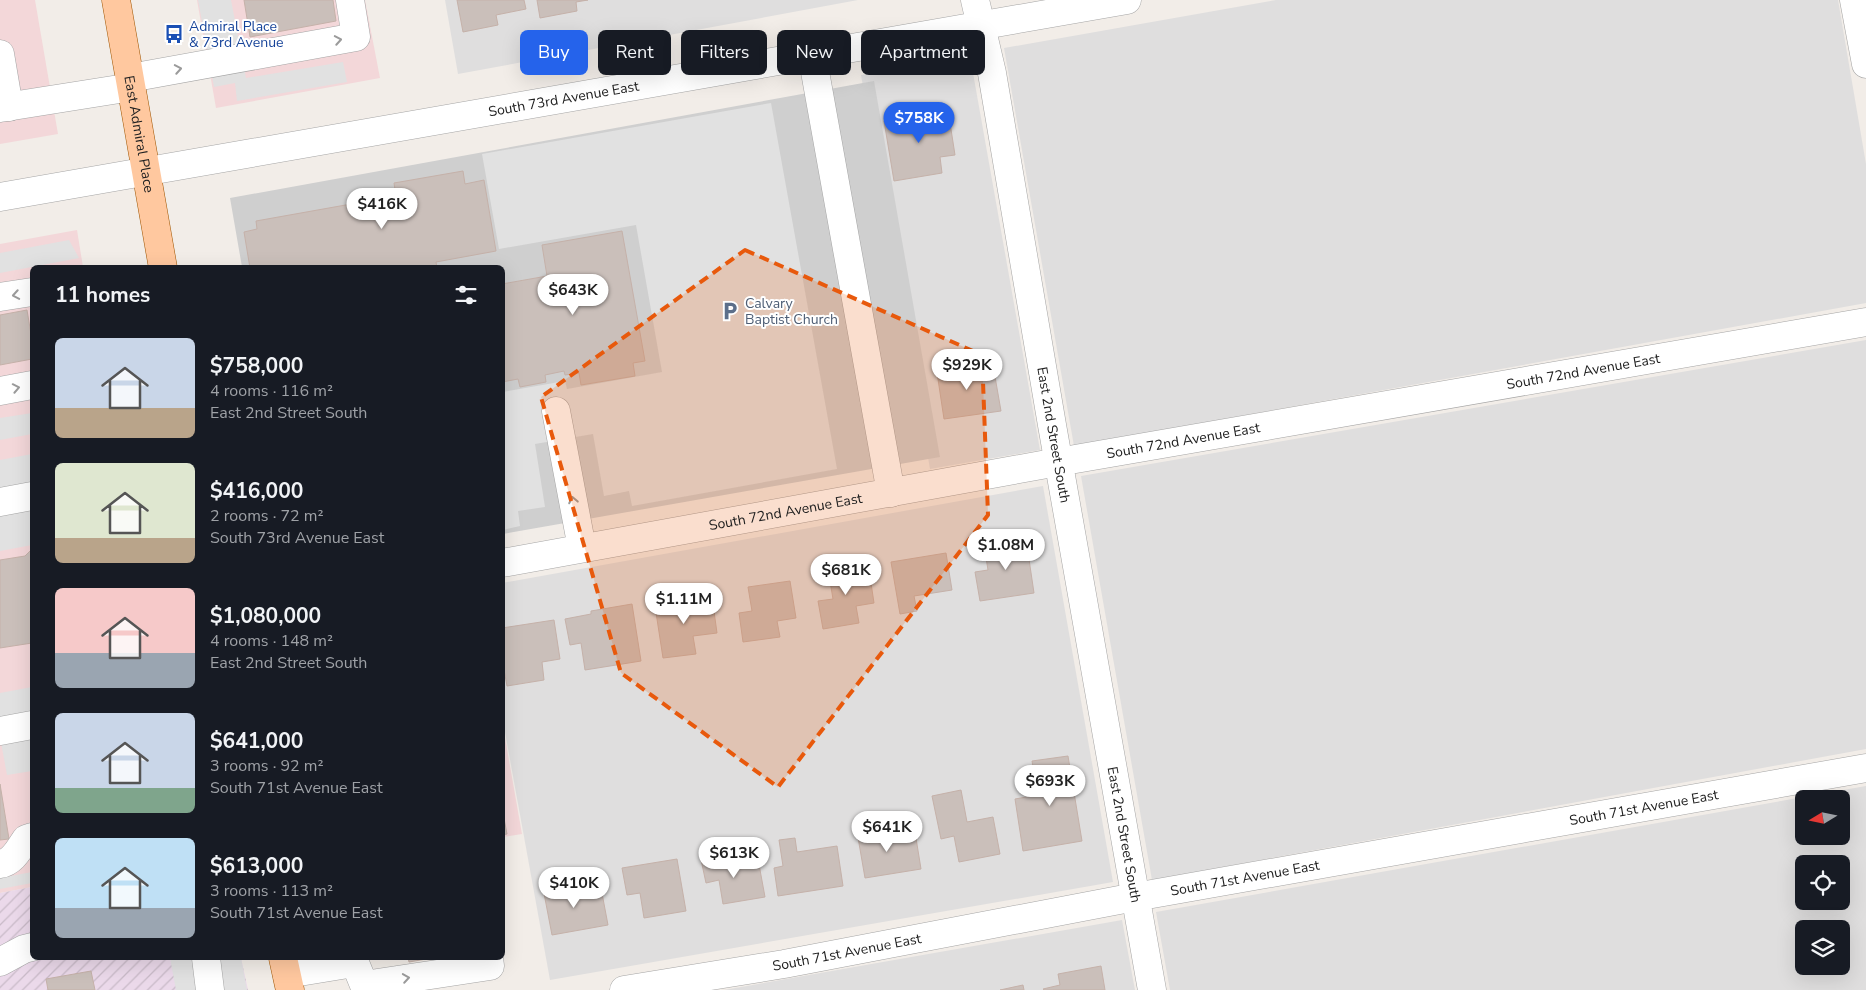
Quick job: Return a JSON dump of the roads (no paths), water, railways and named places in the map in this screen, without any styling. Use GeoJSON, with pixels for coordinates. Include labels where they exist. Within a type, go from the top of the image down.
{"type":"FeatureCollection","features":[{"type":"Feature","properties":{"kind":"main road","name":"East Admiral Place"},"geometry":{"type":"LineString","coordinates":[[121,1],[131,82],[163,265]]}},
{"type":"Feature","properties":{"kind":"street"},"geometry":{"type":"LineString","coordinates":[[0,54],[4,107],[356,37],[350,0]]}},
{"type":"Feature","properties":{"kind":"street","name":"South 73rd Avenue East"},"geometry":{"type":"LineString","coordinates":[[851,46],[978,13],[1127,0]]}},
{"type":"Feature","properties":{"kind":"street"},"geometry":{"type":"LineString","coordinates":[[1854,0],[1866,64]]}},
{"type":"Feature","properties":{"kind":"street","name":"East 2nd Street South"},"geometry":{"type":"LineString","coordinates":[[978,13],[994,83],[1058,462],[1134,898],[1152,990]]}},
{"type":"Feature","properties":{"kind":"street","name":"South 73rd Avenue East"},"geometry":{"type":"LineString","coordinates":[[0,198],[777,62]]}},
{"type":"Feature","properties":{"kind":"street"},"geometry":{"type":"LineString","coordinates":[[815,75],[890,493]]}},
{"type":"Feature","properties":{"kind":"street"},"geometry":{"type":"LineString","coordinates":[[0,297],[30,292]]}},
{"type":"Feature","properties":{"kind":"street","name":"South 72nd Avenue East"},"geometry":{"type":"LineString","coordinates":[[505,562],[1058,462],[1866,322]]}},
{"type":"Feature","properties":{"kind":"street"},"geometry":{"type":"LineString","coordinates":[[0,391],[30,385]]}},
{"type":"Feature","properties":{"kind":"street"},"geometry":{"type":"LineString","coordinates":[[556,411],[582,548]]}},
{"type":"Feature","properties":{"kind":"street"},"geometry":{"type":"LineString","coordinates":[[0,502],[30,496]]}},
{"type":"Feature","properties":{"kind":"street"},"geometry":{"type":"LineString","coordinates":[[0,731],[30,725]]}},
{"type":"Feature","properties":{"kind":"street","name":"South 71st Avenue East"},"geometry":{"type":"LineString","coordinates":[[624,990],[784,964],[1134,898],[1866,768]]}},
{"type":"Feature","properties":{"kind":"street"},"geometry":{"type":"LineString","coordinates":[[0,864],[7,863],[26,839],[30,838]]}},
{"type":"Feature","properties":{"kind":"street"},"geometry":{"type":"LineString","coordinates":[[0,962],[30,948]]}},
{"type":"Feature","properties":{"kind":"street"},"geometry":{"type":"LineString","coordinates":[[206,960],[210,990]]}},
{"type":"Feature","properties":{"kind":"street"},"geometry":{"type":"LineString","coordinates":[[286,974],[354,960],[364,985],[490,966],[489,960]]}},
{"type":"Feature","properties":{"kind":"place","name":"Admiral Place & 73rd Avenue"},"geometry":{"type":"Point","coordinates":[174,34]}},
{"type":"Feature","properties":{"kind":"place","name":"Calvary Baptist Church"},"geometry":{"type":"Point","coordinates":[730,311]}}]}
